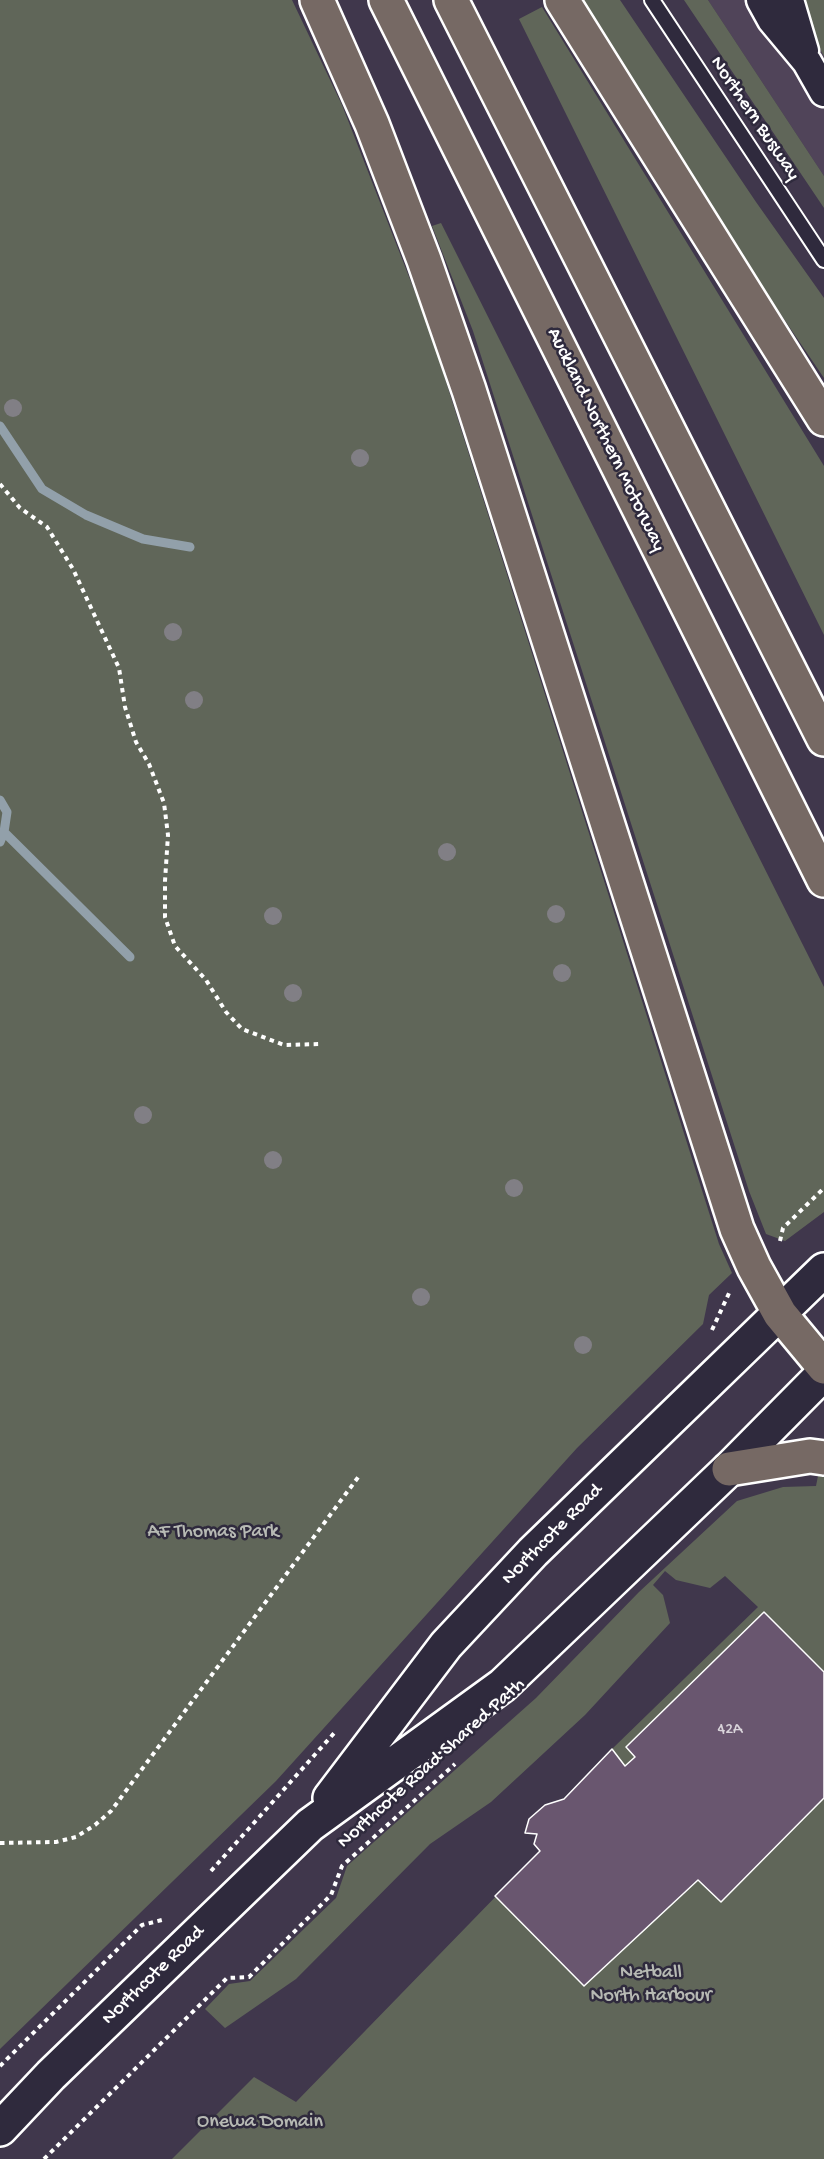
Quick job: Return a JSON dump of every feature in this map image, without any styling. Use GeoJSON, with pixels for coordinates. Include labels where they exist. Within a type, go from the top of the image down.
{"type":"FeatureCollection","features":[{"type":"Feature","properties":{"kind":"highway"},"geometry":{"type":"LineString","coordinates":[[317,0],[372,124],[424,260],[469,390],[738,1228],[754,1267],[780,1314],[824,1367]]}},
{"type":"Feature","properties":{"kind":"highway","name":"Auckland Northern Motorway"},"geometry":{"type":"LineString","coordinates":[[386,0],[824,880]]}},
{"type":"Feature","properties":{"kind":"highway"},"geometry":{"type":"LineString","coordinates":[[451,0],[824,739]]}},
{"type":"Feature","properties":{"kind":"highway"},"geometry":{"type":"LineString","coordinates":[[562,0],[824,419]]}},
{"type":"Feature","properties":{"kind":"highway"},"geometry":{"type":"LineString","coordinates":[[729,1469],[810,1456],[824,1458]]}},
{"type":"Feature","properties":{"kind":"main road","name":"Northcote Road"},"geometry":{"type":"LineString","coordinates":[[310,1825],[446,1645],[533,1552],[824,1270]]}},
{"type":"Feature","properties":{"kind":"main road","name":"Northcote Road"},"geometry":{"type":"LineString","coordinates":[[0,2129],[51,2075],[310,1825],[503,1685],[729,1469],[824,1373]]}},
{"type":"Feature","properties":{"kind":"street"},"geometry":{"type":"LineString","coordinates":[[760,0],[772,20],[807,62],[824,92]]}},
{"type":"Feature","properties":{"kind":"street"},"geometry":{"type":"LineString","coordinates":[[789,0],[807,62]]}},
{"type":"Feature","properties":{"kind":"lane","name":"Northern Busway"},"geometry":{"type":"LineString","coordinates":[[652,0],[824,260]]}},
{"type":"Feature","properties":{"kind":"path"},"geometry":{"type":"LineString","coordinates":[[0,484],[20,508],[47,527],[73,569],[119,668],[125,707],[136,742],[149,764],[164,803],[168,835],[165,917],[175,946],[206,980],[226,1012],[242,1029],[284,1045],[322,1044]]}},
{"type":"Feature","properties":{"kind":"path"},"geometry":{"type":"LineString","coordinates":[[777,1246],[780,1243],[783,1228],[824,1188]]}},
{"type":"Feature","properties":{"kind":"path"},"geometry":{"type":"LineString","coordinates":[[0,1844],[56,1842],[76,1837],[111,1811],[359,1476]]}},
{"type":"Feature","properties":{"kind":"path","name":"Northcote Road Shared Path"},"geometry":{"type":"LineString","coordinates":[[44,2159],[227,1978],[249,1977],[332,1895],[342,1866],[464,1756]]}},
{"type":"Feature","properties":{"kind":"shaded area"},"geometry":{"type":"Polygon","coordinates":[[[708,0],[824,0],[824,176],[708,0]]]}},
{"type":"Feature","properties":{"kind":"green space","name":"AF Thomas Park"},"geometry":{"type":"Polygon","coordinates":[[[0,0],[292,0],[342,105],[429,328],[719,1244],[732,1273],[709,1295],[703,1324],[577,1448],[276,1781],[0,2049],[0,0]]]}},
{"type":"Feature","properties":{"kind":"green space"},"geometry":{"type":"Polygon","coordinates":[[[576,0],[620,0],[756,202],[824,298],[824,378],[735,247],[576,0]]]}},
{"type":"Feature","properties":{"kind":"green space"},"geometry":{"type":"Polygon","coordinates":[[[684,0],[708,0],[824,176],[824,208],[684,0]]]}},
{"type":"Feature","properties":{"kind":"green space"},"geometry":{"type":"Polygon","coordinates":[[[800,0],[824,0],[824,56],[816,42],[800,0]]]}},
{"type":"Feature","properties":{"kind":"green space"},"geometry":{"type":"Polygon","coordinates":[[[542,7],[824,466],[824,635],[519,19],[542,7]]]}},
{"type":"Feature","properties":{"kind":"green space"},"geometry":{"type":"Polygon","coordinates":[[[441,223],[824,987],[824,1212],[785,1241],[766,1234],[749,1191],[473,331],[432,226],[441,223]]]}},
{"type":"Feature","properties":{"kind":"green space","name":"Netball North Harbour"},"geometry":{"type":"Polygon","coordinates":[[[819,1471],[824,1474],[824,2159],[172,2159],[254,2077],[296,2102],[540,1851],[534,1844],[537,1834],[525,1833],[529,1819],[545,1805],[564,1799],[758,1607],[725,1576],[710,1588],[676,1580],[665,1571],[653,1585],[663,1595],[670,1623],[585,1715],[491,1802],[430,1844],[296,1979],[225,2028],[205,2009],[229,1984],[250,1981],[336,1898],[347,1866],[536,1698],[639,1592],[737,1501],[783,1487],[816,1486],[819,1471]]]}},
{"type":"Feature","properties":{"kind":"building"},"geometry":{"type":"Polygon","coordinates":[[[764,1612],[824,1672],[824,1798],[721,1902],[698,1880],[584,1986],[495,1896],[540,1851],[534,1844],[537,1834],[525,1833],[529,1819],[545,1805],[564,1799],[612,1749],[625,1766],[635,1757],[626,1747],[764,1612]]]}},
{"type":"Feature","properties":{"kind":"waterway"},"geometry":{"type":"LineString","coordinates":[[0,426],[42,489],[86,515],[143,539],[190,547]]}},
{"type":"Feature","properties":{"kind":"waterway"},"geometry":{"type":"LineString","coordinates":[[0,800],[7,812],[0,842]]}},
{"type":"Feature","properties":{"kind":"waterway"},"geometry":{"type":"LineString","coordinates":[[4,832],[130,957]]}},
{"type":"Feature","properties":{"kind":"park label","name":"Onewa Domain"},"geometry":{"type":"Point","coordinates":[260,2123]}}]}
